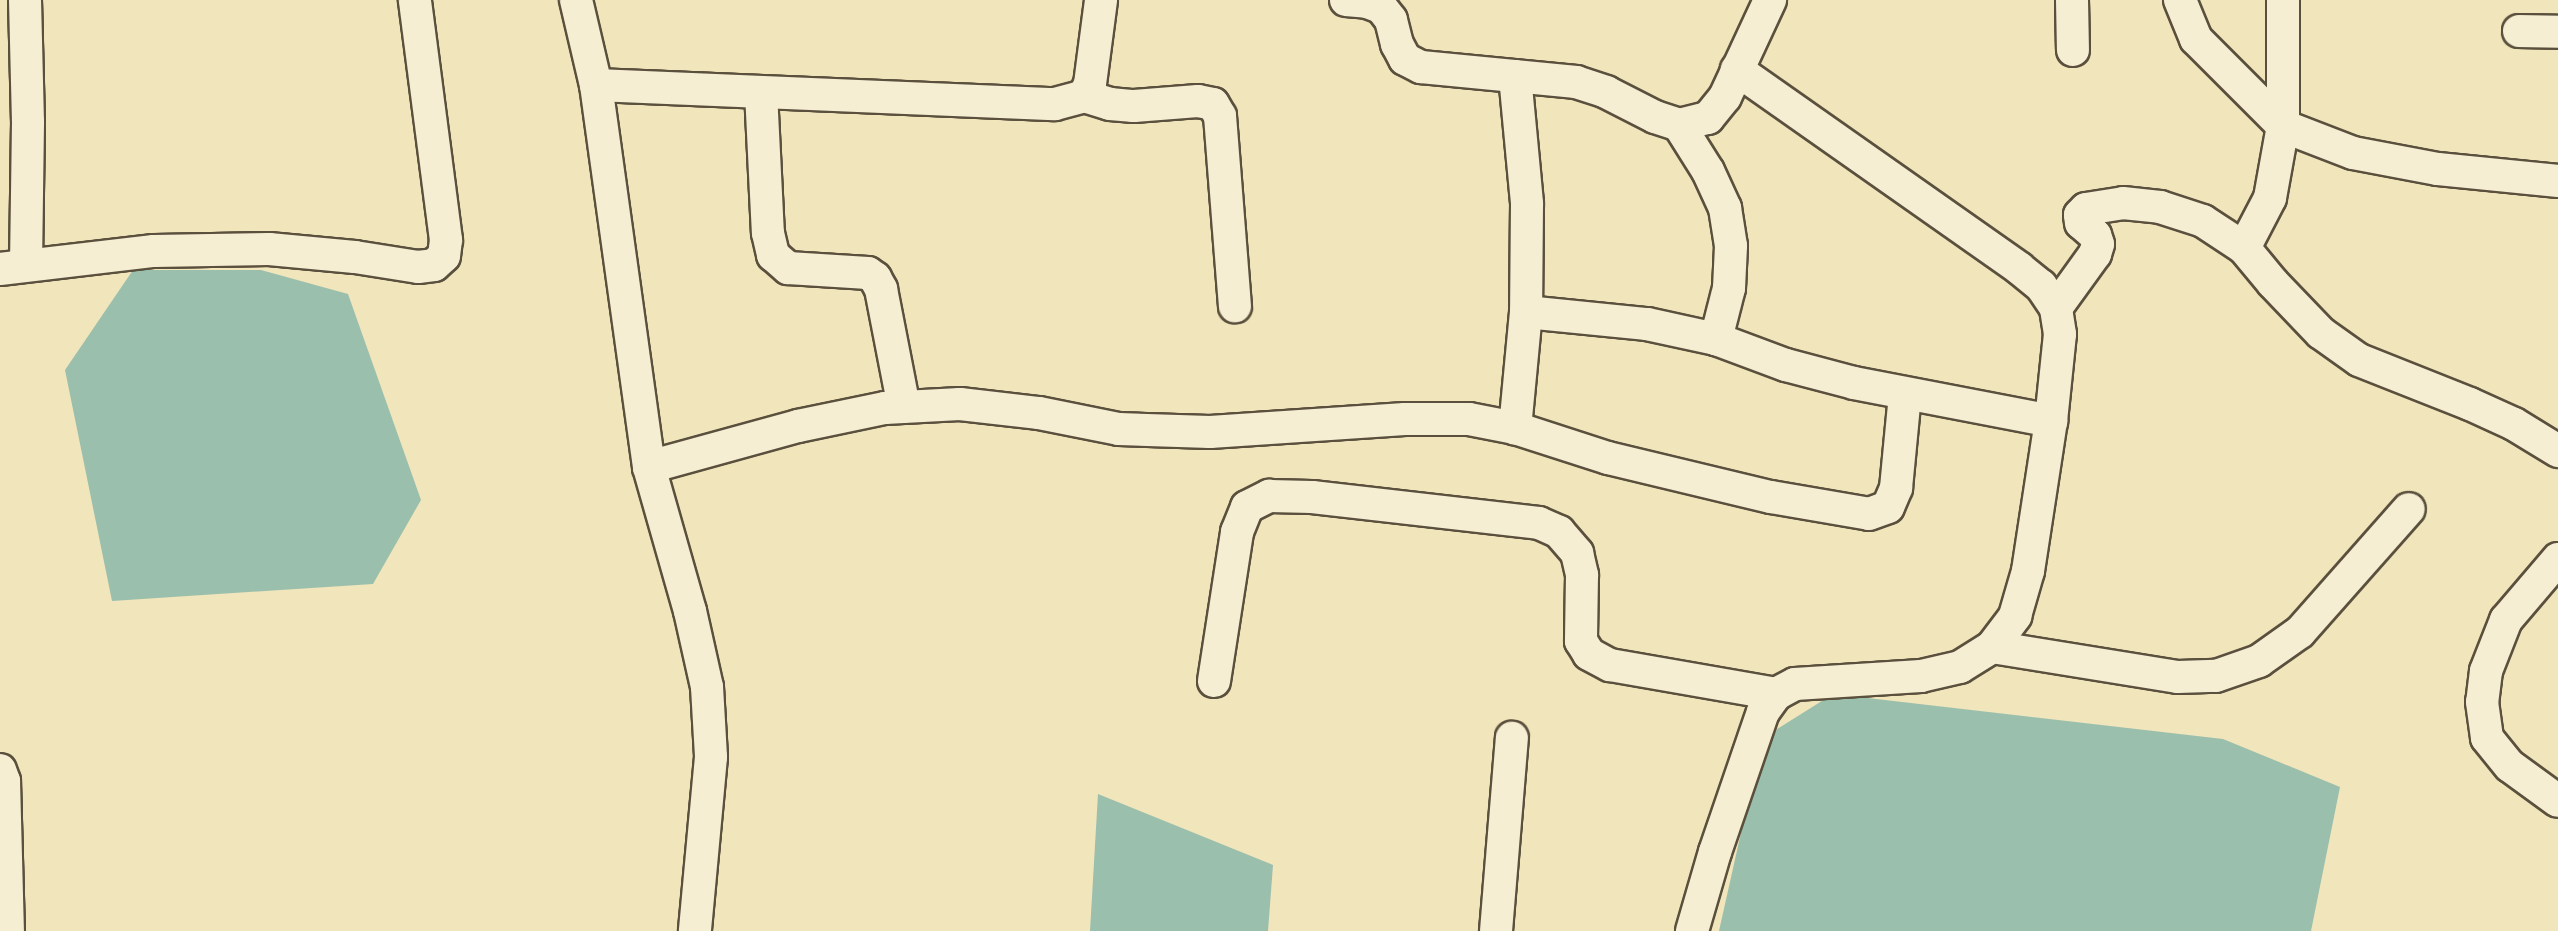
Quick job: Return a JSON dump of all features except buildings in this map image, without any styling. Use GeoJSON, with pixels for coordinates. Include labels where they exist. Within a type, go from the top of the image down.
{"type":"FeatureCollection","features":[{"type":"Feature","properties":{"kind":"street"},"geometry":{"type":"LineString","coordinates":[[25,0],[28,122],[13,267],[154,251],[269,249],[355,257],[418,267],[434,265],[444,256],[446,240],[415,0]]}},
{"type":"Feature","properties":{"kind":"street"},"geometry":{"type":"LineString","coordinates":[[576,0],[596,85],[649,466],[690,611],[707,687],[711,757],[695,931]]}},
{"type":"Feature","properties":{"kind":"street"},"geometry":{"type":"LineString","coordinates":[[1084,96],[1090,84],[1101,0]]}},
{"type":"Feature","properties":{"kind":"street"},"geometry":{"type":"LineString","coordinates":[[1346,0],[1367,2],[1382,7],[1391,20],[1397,44],[1405,59],[1421,67],[1576,82],[1606,92],[1655,117],[1679,125],[1708,118],[1725,97],[1770,0]]}},
{"type":"Feature","properties":{"kind":"street"},"geometry":{"type":"LineString","coordinates":[[2072,0],[2073,50]]}},
{"type":"Feature","properties":{"kind":"street"},"geometry":{"type":"LineString","coordinates":[[2180,0],[2196,39],[2283,126],[2354,153],[2438,169],[2558,181]]}},
{"type":"Feature","properties":{"kind":"street"},"geometry":{"type":"LineString","coordinates":[[2244,248],[2270,198],[2283,126],[2283,0]]}},
{"type":"Feature","properties":{"kind":"street"},"geometry":{"type":"LineString","coordinates":[[2519,31],[2558,32]]}},
{"type":"Feature","properties":{"kind":"street"},"geometry":{"type":"LineString","coordinates":[[1692,931],[1714,852],[1763,712],[1776,694],[1795,684],[1921,676],[1960,668],[1992,647],[2015,616],[2028,571],[2051,421],[2060,334],[2056,308],[2042,286],[1737,70]]}},
{"type":"Feature","properties":{"kind":"street"},"geometry":{"type":"LineString","coordinates":[[1515,76],[1527,204],[1526,312],[1515,428]]}},
{"type":"Feature","properties":{"kind":"street"},"geometry":{"type":"LineString","coordinates":[[596,85],[1055,104],[1084,96],[1110,105],[1134,106],[1198,101],[1213,104],[1220,116],[1235,306]]}},
{"type":"Feature","properties":{"kind":"street"},"geometry":{"type":"LineString","coordinates":[[761,92],[768,232],[773,255],[788,268],[868,273],[875,278],[881,289],[904,407]]}},
{"type":"Feature","properties":{"kind":"street"},"geometry":{"type":"LineString","coordinates":[[1679,125],[1708,171],[1725,208],[1731,246],[1729,288],[1716,339]]}},
{"type":"Feature","properties":{"kind":"street"},"geometry":{"type":"LineString","coordinates":[[2056,308],[2095,254],[2098,244],[2095,235],[2081,223],[2080,215],[2086,209],[2123,204],[2160,207],[2203,221],[2244,248],[2272,283],[2321,333],[2359,360],[2514,424],[2558,451]]}},
{"type":"Feature","properties":{"kind":"street"},"geometry":{"type":"LineString","coordinates":[[1526,312],[1647,324],[1716,339],[1786,364],[1905,394],[2051,421]]}},
{"type":"Feature","properties":{"kind":"street"},"geometry":{"type":"LineString","coordinates":[[649,466],[798,426],[885,408],[960,404],[1039,413],[1119,429],[1187,431],[1324,426],[1405,419],[1469,419],[1515,428],[1608,458],[1771,497],[1869,514],[1888,507],[1896,488],[1905,394]]}},
{"type":"Feature","properties":{"kind":"street"},"geometry":{"type":"LineString","coordinates":[[1214,681],[1237,532],[1247,507],[1269,496],[1290,496],[1539,523],[1559,532],[1577,554],[1582,574],[1581,641],[1589,654],[1610,665],[1776,694]]}},
{"type":"Feature","properties":{"kind":"street"},"geometry":{"type":"LineString","coordinates":[[1992,647],[2178,677],[2216,676],[2259,661],[2300,632],[2409,509]]}},
{"type":"Feature","properties":{"kind":"street"},"geometry":{"type":"LineString","coordinates":[[2558,559],[2506,620],[2486,671],[2482,702],[2487,738],[2510,766],[2558,801]]}},
{"type":"Feature","properties":{"kind":"street"},"geometry":{"type":"LineString","coordinates":[[1496,931],[1512,738]]}},
{"type":"Feature","properties":{"kind":"street"},"geometry":{"type":"LineString","coordinates":[[0,770],[4,781],[8,931]]}},
{"type":"Feature","properties":{"kind":"shaded area"},"geometry":{"type":"Polygon","coordinates":[[[133,270],[261,270],[348,294],[421,500],[373,584],[112,601],[65,370],[133,270]]]}},
{"type":"Feature","properties":{"kind":"shaded area"},"geometry":{"type":"Polygon","coordinates":[[[1833,694],[2223,739],[2340,787],[2311,931],[1719,931],[1753,779],[1777,729],[1833,694]]]}},
{"type":"Feature","properties":{"kind":"shaded area"},"geometry":{"type":"Polygon","coordinates":[[[1098,794],[1273,865],[1268,931],[1090,931],[1098,794]]]}}]}
